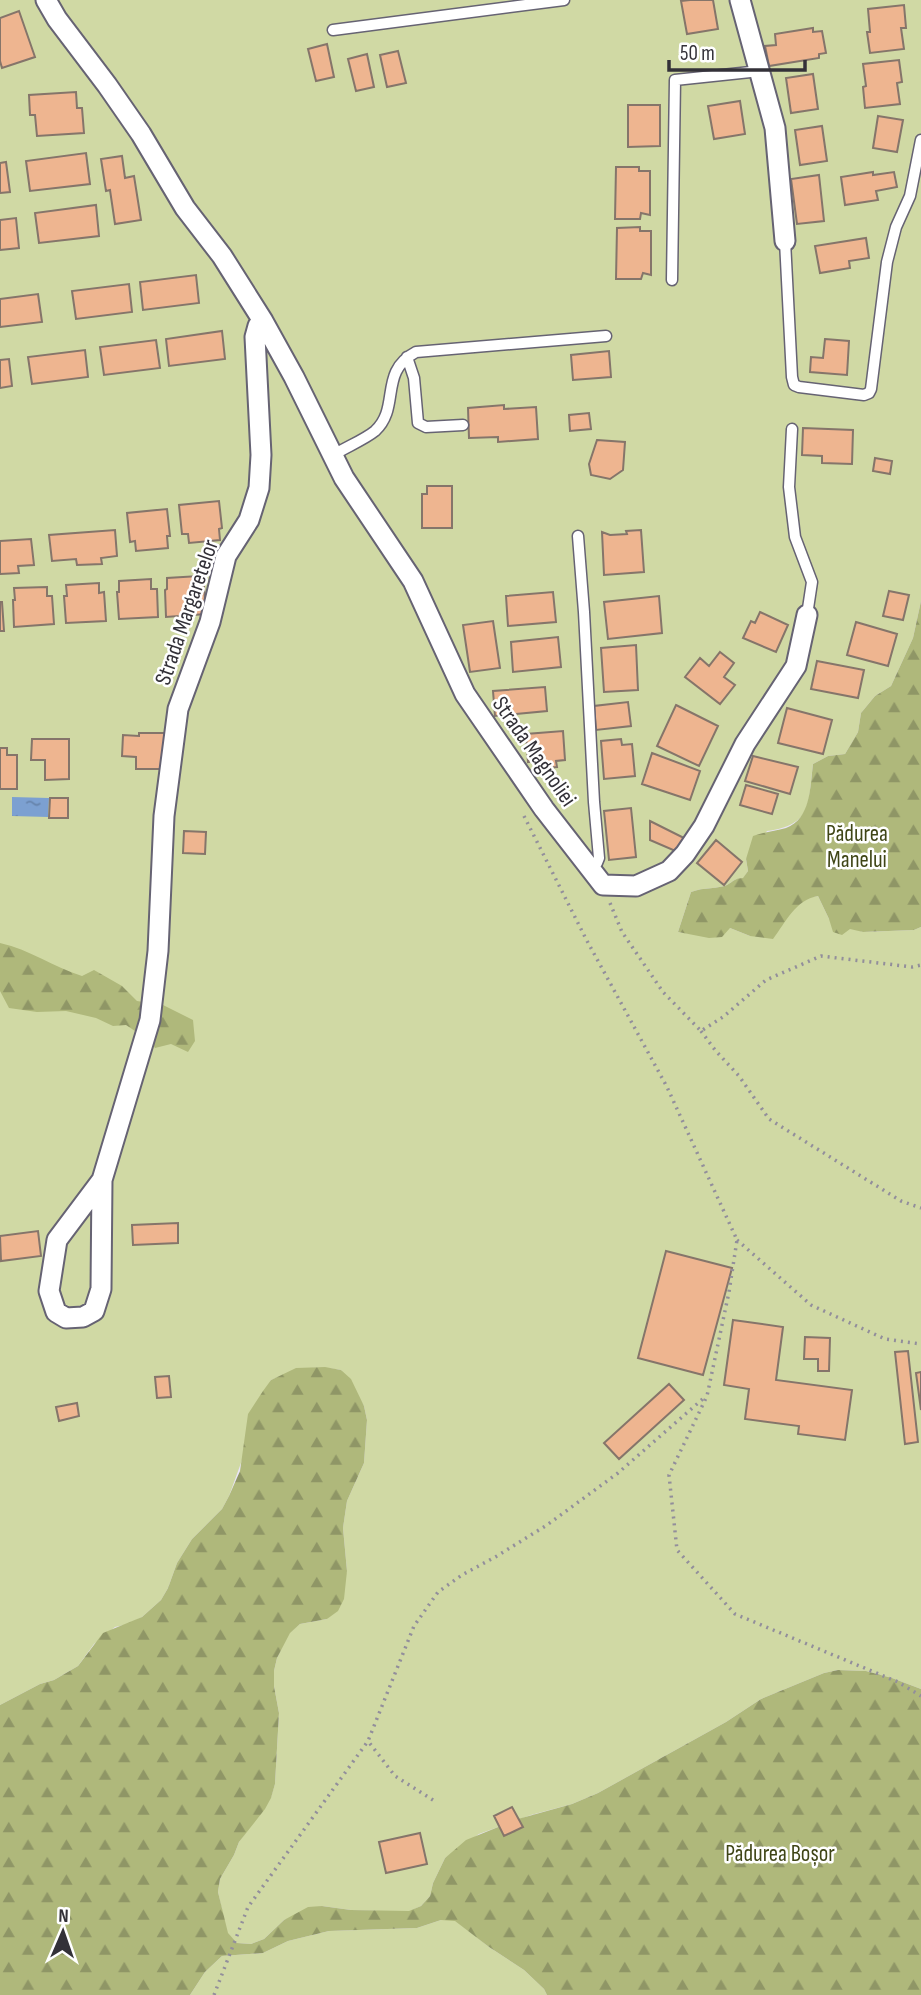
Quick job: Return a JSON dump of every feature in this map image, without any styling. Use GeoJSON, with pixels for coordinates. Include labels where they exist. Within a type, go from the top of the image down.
{"type":"FeatureCollection","features":[{"type":"Feature","properties":{"kind":"street"},"geometry":{"type":"LineString","coordinates":[[46,0],[141,134],[186,208],[222,256],[264,321]]}},
{"type":"Feature","properties":{"kind":"street"},"geometry":{"type":"LineString","coordinates":[[740,0],[775,128],[785,241]]}},
{"type":"Feature","properties":{"kind":"street","name":"Strada Magnoliei"},"geometry":{"type":"LineString","coordinates":[[264,321],[344,478],[413,581],[465,694],[544,809],[603,885]]}},
{"type":"Feature","properties":{"kind":"street","name":"Strada Margaretelor"},"geometry":{"type":"LineString","coordinates":[[102,1180],[57,1240],[49,1291],[56,1312],[65,1318],[83,1317],[93,1311],[101,1289],[102,1180],[150,1020],[159,951],[164,816],[178,709],[210,622],[226,556],[249,520],[259,488],[261,455],[255,337],[258,326],[264,321]]}},
{"type":"Feature","properties":{"kind":"street"},"geometry":{"type":"LineString","coordinates":[[603,885],[636,886],[669,871],[685,854],[704,826],[745,744],[796,666],[807,615]]}},
{"type":"Feature","properties":{"kind":"lane"},"geometry":{"type":"LineString","coordinates":[[333,30],[564,0]]}},
{"type":"Feature","properties":{"kind":"lane"},"geometry":{"type":"LineString","coordinates":[[672,280],[675,80],[760,71]]}},
{"type":"Feature","properties":{"kind":"lane"},"geometry":{"type":"LineString","coordinates":[[785,241],[794,385],[864,395],[869,393],[887,261],[896,227],[910,196],[921,140]]}},
{"type":"Feature","properties":{"kind":"lane"},"geometry":{"type":"LineString","coordinates":[[910,196],[921,196]]}},
{"type":"Feature","properties":{"kind":"lane"},"geometry":{"type":"LineString","coordinates":[[332,456],[375,430],[387,413],[395,370],[416,352],[606,336]]}},
{"type":"Feature","properties":{"kind":"lane"},"geometry":{"type":"LineString","coordinates":[[407,357],[414,378],[418,423],[426,427],[463,425]]}},
{"type":"Feature","properties":{"kind":"lane"},"geometry":{"type":"LineString","coordinates":[[792,429],[789,487],[795,537],[812,582],[807,615]]}},
{"type":"Feature","properties":{"kind":"lane"},"geometry":{"type":"LineString","coordinates":[[578,536],[599,858],[590,868]]}},
{"type":"Feature","properties":{"kind":"path"},"geometry":{"type":"LineString","coordinates":[[523,812],[586,939],[667,1087],[737,1240],[811,1305],[885,1339],[921,1344]]}},
{"type":"Feature","properties":{"kind":"path"},"geometry":{"type":"LineString","coordinates":[[603,885],[622,932],[663,992],[739,1076],[769,1119],[901,1200],[921,1208]]}},
{"type":"Feature","properties":{"kind":"path"},"geometry":{"type":"LineString","coordinates":[[701,1031],[723,1017],[766,980],[821,956],[912,967],[921,965]]}},
{"type":"Feature","properties":{"kind":"path"},"geometry":{"type":"LineString","coordinates":[[737,1240],[707,1396],[669,1475],[677,1550],[735,1614],[898,1682],[921,1696]]}},
{"type":"Feature","properties":{"kind":"path"},"geometry":{"type":"LineString","coordinates":[[214,1995],[248,1907],[368,1741],[414,1626],[438,1592],[547,1525],[618,1473],[707,1396]]}},
{"type":"Feature","properties":{"kind":"path"},"geometry":{"type":"LineString","coordinates":[[368,1741],[395,1776],[433,1800]]}},
{"type":"Feature","properties":{"kind":"green space"},"geometry":{"type":"Polygon","coordinates":[[[0,0],[921,0],[921,601],[913,638],[891,686],[875,696],[861,713],[858,732],[845,754],[828,756],[813,764],[808,801],[800,817],[782,828],[767,831],[746,859],[748,871],[743,879],[691,892],[678,932],[693,934],[730,928],[750,936],[807,898],[818,896],[829,919],[863,932],[914,930],[921,927],[921,1689],[866,1671],[838,1670],[824,1673],[761,1699],[726,1722],[598,1793],[479,1834],[445,1858],[430,1896],[421,1906],[408,1912],[322,1906],[284,1920],[264,1939],[251,1944],[237,1943],[227,1933],[218,1892],[220,1879],[239,1842],[271,1797],[275,1784],[279,1713],[274,1686],[277,1658],[289,1633],[300,1624],[327,1619],[347,1571],[343,1528],[347,1501],[364,1463],[367,1420],[364,1406],[341,1370],[305,1369],[271,1380],[229,1496],[222,1509],[192,1539],[177,1563],[161,1600],[142,1617],[115,1627],[94,1644],[78,1666],[0,1705],[0,0]]]}},
{"type":"Feature","properties":{"kind":"green space","name":"Pădurea Manelui"},"geometry":{"type":"Polygon","coordinates":[[[921,601],[921,927],[914,930],[863,932],[850,929],[842,935],[833,932],[818,896],[797,907],[773,939],[750,936],[730,928],[722,937],[709,938],[678,932],[691,892],[727,885],[743,878],[748,871],[746,859],[753,836],[786,828],[800,817],[808,801],[813,764],[828,756],[845,754],[858,732],[861,713],[875,696],[891,686],[913,638],[921,601]]]}},
{"type":"Feature","properties":{"kind":"green space"},"geometry":{"type":"Polygon","coordinates":[[[0,943],[82,976],[94,970],[122,986],[137,1001],[163,1005],[193,1020],[195,1041],[188,1052],[171,1044],[155,1048],[150,1041],[126,1025],[113,1026],[96,1018],[66,1011],[37,1012],[9,1008],[0,991],[0,943]]]}},
{"type":"Feature","properties":{"kind":"green space","name":"Pădurea Boșor"},"geometry":{"type":"Polygon","coordinates":[[[325,1367],[341,1370],[351,1379],[364,1406],[367,1420],[364,1463],[347,1501],[343,1528],[347,1571],[344,1599],[338,1611],[327,1619],[300,1624],[290,1633],[277,1658],[274,1686],[279,1713],[275,1784],[265,1809],[239,1842],[220,1879],[218,1892],[228,1933],[237,1943],[251,1944],[264,1939],[284,1920],[308,1907],[409,1911],[421,1906],[430,1896],[445,1858],[466,1840],[518,1819],[572,1804],[598,1793],[726,1722],[761,1699],[824,1673],[838,1670],[866,1671],[921,1689],[921,1995],[547,1995],[524,1970],[455,1921],[441,1920],[417,1928],[329,1931],[288,1941],[263,1953],[222,1956],[205,1972],[190,1995],[0,1995],[0,1705],[78,1666],[103,1633],[142,1617],[161,1600],[177,1563],[192,1539],[222,1509],[229,1496],[240,1471],[248,1414],[263,1391],[271,1380],[296,1368],[325,1367]]]}},
{"type":"Feature","properties":{"kind":"green space"},"geometry":{"type":"Polygon","coordinates":[[[441,1920],[455,1920],[524,1970],[547,1995],[190,1995],[205,1972],[222,1956],[263,1953],[288,1941],[329,1931],[417,1928],[441,1920]]]}},
{"type":"Feature","properties":{"kind":"water"},"geometry":{"type":"Polygon","coordinates":[[[12,797],[49,798],[48,817],[12,816],[12,797]]]}},
{"type":"Feature","properties":{"kind":"building"},"geometry":{"type":"Polygon","coordinates":[[[713,0],[718,29],[687,34],[681,1],[713,0]]]}},
{"type":"Feature","properties":{"kind":"building"},"geometry":{"type":"Polygon","coordinates":[[[904,5],[906,28],[901,28],[904,49],[870,53],[868,9],[904,5]]]}},
{"type":"Feature","properties":{"kind":"building"},"geometry":{"type":"Polygon","coordinates":[[[19,11],[35,57],[2,68],[0,18],[19,11]]]}},
{"type":"Feature","properties":{"kind":"building"},"geometry":{"type":"Polygon","coordinates":[[[813,28],[813,32],[822,31],[826,53],[819,54],[819,58],[769,66],[765,46],[776,45],[775,34],[813,28]]]}},
{"type":"Feature","properties":{"kind":"building"},"geometry":{"type":"Polygon","coordinates":[[[327,44],[334,77],[316,81],[308,49],[327,44]]]}},
{"type":"Feature","properties":{"kind":"building"},"geometry":{"type":"Polygon","coordinates":[[[398,51],[406,83],[387,87],[380,55],[398,51]]]}},
{"type":"Feature","properties":{"kind":"building"},"geometry":{"type":"Polygon","coordinates":[[[367,54],[374,87],[356,91],[348,59],[367,54]]]}},
{"type":"Feature","properties":{"kind":"building"},"geometry":{"type":"Polygon","coordinates":[[[899,60],[902,82],[897,83],[900,104],[865,108],[863,64],[899,60]]]}},
{"type":"Feature","properties":{"kind":"building"},"geometry":{"type":"Polygon","coordinates":[[[813,74],[818,109],[791,113],[786,78],[813,74]]]}},
{"type":"Feature","properties":{"kind":"building"},"geometry":{"type":"Polygon","coordinates":[[[76,92],[77,108],[82,108],[84,133],[37,136],[35,115],[30,115],[29,95],[76,92]]]}},
{"type":"Feature","properties":{"kind":"building"},"geometry":{"type":"Polygon","coordinates":[[[740,101],[745,134],[714,139],[708,106],[740,101]]]}},
{"type":"Feature","properties":{"kind":"building"},"geometry":{"type":"Polygon","coordinates":[[[628,105],[660,105],[660,146],[628,147],[628,105]]]}},
{"type":"Feature","properties":{"kind":"building"},"geometry":{"type":"Polygon","coordinates":[[[878,116],[903,120],[897,152],[873,148],[878,116]]]}},
{"type":"Feature","properties":{"kind":"building"},"geometry":{"type":"Polygon","coordinates":[[[822,126],[827,161],[800,165],[795,130],[822,126]]]}},
{"type":"Feature","properties":{"kind":"building"},"geometry":{"type":"Polygon","coordinates":[[[86,153],[90,184],[30,191],[26,161],[86,153]]]}},
{"type":"Feature","properties":{"kind":"building"},"geometry":{"type":"Polygon","coordinates":[[[122,156],[125,178],[134,176],[141,220],[115,224],[110,190],[106,191],[101,159],[122,156]]]}},
{"type":"Feature","properties":{"kind":"building"},"geometry":{"type":"Polygon","coordinates":[[[6,162],[10,192],[0,193],[0,163],[6,162]]]}},
{"type":"Feature","properties":{"kind":"building"},"geometry":{"type":"Polygon","coordinates":[[[616,167],[639,167],[639,171],[650,171],[650,215],[641,213],[640,219],[615,219],[616,167]]]}},
{"type":"Feature","properties":{"kind":"building"},"geometry":{"type":"Polygon","coordinates":[[[873,172],[873,175],[894,172],[897,187],[876,191],[878,200],[845,205],[841,177],[873,172]]]}},
{"type":"Feature","properties":{"kind":"building"},"geometry":{"type":"Polygon","coordinates":[[[819,175],[824,221],[797,224],[791,179],[819,175]]]}},
{"type":"Feature","properties":{"kind":"building"},"geometry":{"type":"Polygon","coordinates":[[[96,205],[99,236],[39,243],[35,213],[96,205]]]}},
{"type":"Feature","properties":{"kind":"building"},"geometry":{"type":"Polygon","coordinates":[[[16,218],[19,248],[0,250],[0,220],[16,218]]]}},
{"type":"Feature","properties":{"kind":"building"},"geometry":{"type":"Polygon","coordinates":[[[640,227],[640,231],[651,231],[651,275],[643,273],[641,279],[616,279],[617,228],[640,227]]]}},
{"type":"Feature","properties":{"kind":"building"},"geometry":{"type":"Polygon","coordinates":[[[866,238],[869,258],[849,261],[850,268],[820,273],[815,246],[866,238]]]}},
{"type":"Feature","properties":{"kind":"building"},"geometry":{"type":"Polygon","coordinates":[[[196,275],[199,303],[143,310],[140,282],[196,275]]]}},
{"type":"Feature","properties":{"kind":"building"},"geometry":{"type":"Polygon","coordinates":[[[129,284],[132,312],[76,319],[72,291],[129,284]]]}},
{"type":"Feature","properties":{"kind":"building"},"geometry":{"type":"Polygon","coordinates":[[[38,294],[42,322],[0,327],[0,299],[38,294]]]}},
{"type":"Feature","properties":{"kind":"building"},"geometry":{"type":"Polygon","coordinates":[[[222,331],[225,359],[169,366],[166,339],[222,331]]]}},
{"type":"Feature","properties":{"kind":"building"},"geometry":{"type":"Polygon","coordinates":[[[825,339],[849,341],[847,375],[810,372],[811,357],[823,358],[825,339]]]}},
{"type":"Feature","properties":{"kind":"building"},"geometry":{"type":"Polygon","coordinates":[[[156,340],[160,368],[104,375],[100,347],[156,340]]]}},
{"type":"Feature","properties":{"kind":"building"},"geometry":{"type":"Polygon","coordinates":[[[85,350],[88,377],[32,384],[28,357],[85,350]]]}},
{"type":"Feature","properties":{"kind":"building"},"geometry":{"type":"Polygon","coordinates":[[[609,351],[611,377],[573,380],[571,355],[609,351]]]}},
{"type":"Feature","properties":{"kind":"building"},"geometry":{"type":"Polygon","coordinates":[[[9,359],[12,386],[0,388],[0,360],[9,359]]]}},
{"type":"Feature","properties":{"kind":"building"},"geometry":{"type":"Polygon","coordinates":[[[504,405],[504,409],[536,407],[538,439],[498,442],[498,437],[469,438],[468,408],[504,405]]]}},
{"type":"Feature","properties":{"kind":"building"},"geometry":{"type":"Polygon","coordinates":[[[589,413],[591,429],[570,431],[569,415],[589,413]]]}},
{"type":"Feature","properties":{"kind":"building"},"geometry":{"type":"Polygon","coordinates":[[[803,428],[853,430],[852,464],[822,463],[822,456],[802,455],[803,428]]]}},
{"type":"Feature","properties":{"kind":"building"},"geometry":{"type":"Polygon","coordinates":[[[597,440],[625,442],[623,470],[610,479],[591,475],[589,464],[597,440]]]}},
{"type":"Feature","properties":{"kind":"building"},"geometry":{"type":"Polygon","coordinates":[[[875,458],[892,461],[890,474],[873,471],[875,458]]]}},
{"type":"Feature","properties":{"kind":"building"},"geometry":{"type":"Polygon","coordinates":[[[427,486],[452,486],[452,528],[422,528],[422,494],[427,494],[427,486]]]}},
{"type":"Feature","properties":{"kind":"building"},"geometry":{"type":"Polygon","coordinates":[[[219,501],[222,528],[219,529],[220,540],[189,543],[188,534],[182,534],[179,505],[219,501]]]}},
{"type":"Feature","properties":{"kind":"building"},"geometry":{"type":"Polygon","coordinates":[[[167,509],[170,536],[167,536],[168,548],[136,551],[135,541],[130,542],[127,513],[167,509]]]}},
{"type":"Feature","properties":{"kind":"building"},"geometry":{"type":"Polygon","coordinates":[[[115,530],[117,556],[101,558],[102,564],[77,565],[76,559],[52,561],[49,535],[115,530]]]}},
{"type":"Feature","properties":{"kind":"building"},"geometry":{"type":"Polygon","coordinates":[[[641,530],[644,572],[604,575],[602,532],[610,535],[641,530]]]}},
{"type":"Feature","properties":{"kind":"building"},"geometry":{"type":"Polygon","coordinates":[[[31,539],[34,565],[18,566],[19,573],[0,574],[0,541],[31,539]]]}},
{"type":"Feature","properties":{"kind":"building"},"geometry":{"type":"Polygon","coordinates":[[[199,576],[199,586],[204,586],[206,614],[166,617],[167,578],[199,576]]]}},
{"type":"Feature","properties":{"kind":"building"},"geometry":{"type":"Polygon","coordinates":[[[151,579],[151,589],[157,589],[158,617],[119,619],[119,581],[151,579]]]}},
{"type":"Feature","properties":{"kind":"building"},"geometry":{"type":"Polygon","coordinates":[[[99,583],[99,593],[104,592],[106,621],[66,623],[66,585],[99,583]]]}},
{"type":"Feature","properties":{"kind":"building"},"geometry":{"type":"Polygon","coordinates":[[[47,587],[47,596],[52,596],[54,624],[14,627],[14,588],[47,587]]]}},
{"type":"Feature","properties":{"kind":"building"},"geometry":{"type":"Polygon","coordinates":[[[889,591],[909,595],[903,620],[883,616],[889,591]]]}},
{"type":"Feature","properties":{"kind":"building"},"geometry":{"type":"Polygon","coordinates":[[[553,592],[556,622],[508,626],[506,596],[553,592]]]}},
{"type":"Feature","properties":{"kind":"building"},"geometry":{"type":"Polygon","coordinates":[[[659,596],[662,633],[608,639],[604,602],[659,596]]]}},
{"type":"Feature","properties":{"kind":"building"},"geometry":{"type":"Polygon","coordinates":[[[2,602],[4,631],[0,631],[2,602]]]}},
{"type":"Feature","properties":{"kind":"building"},"geometry":{"type":"Polygon","coordinates":[[[760,612],[788,625],[776,652],[743,638],[751,621],[755,623],[760,612]]]}},
{"type":"Feature","properties":{"kind":"building"},"geometry":{"type":"Polygon","coordinates":[[[493,621],[500,668],[470,672],[463,625],[493,621]]]}},
{"type":"Feature","properties":{"kind":"building"},"geometry":{"type":"Polygon","coordinates":[[[856,622],[897,634],[888,666],[847,655],[856,622]]]}},
{"type":"Feature","properties":{"kind":"building"},"geometry":{"type":"Polygon","coordinates":[[[558,637],[561,667],[513,672],[511,642],[558,637]]]}},
{"type":"Feature","properties":{"kind":"building"},"geometry":{"type":"Polygon","coordinates":[[[636,645],[638,690],[604,692],[601,648],[636,645]]]}},
{"type":"Feature","properties":{"kind":"building"},"geometry":{"type":"Polygon","coordinates":[[[720,652],[734,663],[724,677],[735,685],[720,704],[685,677],[700,658],[709,666],[720,652]]]}},
{"type":"Feature","properties":{"kind":"building"},"geometry":{"type":"Polygon","coordinates":[[[817,661],[864,670],[858,698],[811,689],[817,661]]]}},
{"type":"Feature","properties":{"kind":"building"},"geometry":{"type":"Polygon","coordinates":[[[545,687],[547,711],[495,716],[493,691],[545,687]]]}},
{"type":"Feature","properties":{"kind":"building"},"geometry":{"type":"Polygon","coordinates":[[[628,702],[631,726],[596,730],[594,706],[628,702]]]}},
{"type":"Feature","properties":{"kind":"building"},"geometry":{"type":"Polygon","coordinates":[[[676,705],[718,726],[699,766],[657,746],[676,705]]]}},
{"type":"Feature","properties":{"kind":"building"},"geometry":{"type":"Polygon","coordinates":[[[787,708],[832,720],[823,754],[778,743],[787,708]]]}},
{"type":"Feature","properties":{"kind":"building"},"geometry":{"type":"Polygon","coordinates":[[[563,731],[565,760],[556,761],[557,767],[544,768],[543,760],[528,762],[526,734],[563,731]]]}},
{"type":"Feature","properties":{"kind":"building"},"geometry":{"type":"Polygon","coordinates":[[[139,733],[165,733],[164,769],[136,769],[136,757],[122,756],[123,735],[139,736],[139,733]]]}},
{"type":"Feature","properties":{"kind":"building"},"geometry":{"type":"Polygon","coordinates":[[[32,739],[69,739],[69,779],[45,780],[45,760],[31,760],[32,739]]]}},
{"type":"Feature","properties":{"kind":"building"},"geometry":{"type":"Polygon","coordinates":[[[621,739],[622,745],[632,744],[635,776],[604,779],[601,741],[621,739]]]}},
{"type":"Feature","properties":{"kind":"building"},"geometry":{"type":"Polygon","coordinates":[[[0,748],[7,748],[7,755],[17,755],[17,789],[0,789],[0,748]]]}},
{"type":"Feature","properties":{"kind":"building"},"geometry":{"type":"Polygon","coordinates":[[[652,753],[700,771],[690,800],[642,784],[652,753]]]}},
{"type":"Feature","properties":{"kind":"building"},"geometry":{"type":"Polygon","coordinates":[[[753,756],[798,767],[790,794],[745,781],[753,756]]]}},
{"type":"Feature","properties":{"kind":"building"},"geometry":{"type":"Polygon","coordinates":[[[746,785],[778,794],[772,814],[740,805],[746,785]]]}},
{"type":"Feature","properties":{"kind":"building"},"geometry":{"type":"Polygon","coordinates":[[[50,798],[68,798],[68,818],[49,818],[50,798]]]}},
{"type":"Feature","properties":{"kind":"building"},"geometry":{"type":"Polygon","coordinates":[[[631,808],[636,857],[609,860],[604,811],[631,808]]]}},
{"type":"Feature","properties":{"kind":"building"},"geometry":{"type":"Polygon","coordinates":[[[650,821],[686,839],[680,853],[650,840],[650,821]]]}},
{"type":"Feature","properties":{"kind":"building"},"geometry":{"type":"Polygon","coordinates":[[[184,831],[206,832],[205,854],[183,853],[184,831]]]}},
{"type":"Feature","properties":{"kind":"building"},"geometry":{"type":"Polygon","coordinates":[[[716,840],[742,862],[724,885],[697,863],[716,840]]]}},
{"type":"Feature","properties":{"kind":"building"},"geometry":{"type":"Polygon","coordinates":[[[178,1223],[178,1243],[133,1245],[132,1225],[178,1223]]]}},
{"type":"Feature","properties":{"kind":"building"},"geometry":{"type":"Polygon","coordinates":[[[38,1231],[41,1256],[1,1261],[0,1236],[38,1231]]]}},
{"type":"Feature","properties":{"kind":"building"},"geometry":{"type":"Polygon","coordinates":[[[666,1251],[732,1268],[703,1375],[638,1358],[666,1251]]]}},
{"type":"Feature","properties":{"kind":"building"},"geometry":{"type":"Polygon","coordinates":[[[733,1320],[783,1327],[776,1380],[852,1390],[845,1440],[798,1434],[799,1426],[745,1419],[749,1389],[724,1385],[733,1320]]]}},
{"type":"Feature","properties":{"kind":"building"},"geometry":{"type":"Polygon","coordinates":[[[805,1337],[830,1338],[829,1371],[818,1371],[818,1359],[804,1359],[805,1337]]]}},
{"type":"Feature","properties":{"kind":"building"},"geometry":{"type":"Polygon","coordinates":[[[908,1351],[918,1442],[905,1444],[895,1352],[908,1351]]]}},
{"type":"Feature","properties":{"kind":"building"},"geometry":{"type":"Polygon","coordinates":[[[921,1372],[921,1410],[916,1373],[921,1372]]]}},
{"type":"Feature","properties":{"kind":"building"},"geometry":{"type":"Polygon","coordinates":[[[169,1376],[171,1397],[157,1398],[155,1377],[169,1376]]]}},
{"type":"Feature","properties":{"kind":"building"},"geometry":{"type":"Polygon","coordinates":[[[669,1384],[684,1400],[619,1459],[604,1443],[669,1384]]]}},
{"type":"Feature","properties":{"kind":"building"},"geometry":{"type":"Polygon","coordinates":[[[77,1403],[79,1416],[59,1421],[56,1407],[77,1403]]]}},
{"type":"Feature","properties":{"kind":"building"},"geometry":{"type":"Polygon","coordinates":[[[512,1807],[523,1827],[504,1836],[494,1816],[512,1807]]]}},
{"type":"Feature","properties":{"kind":"building"},"geometry":{"type":"Polygon","coordinates":[[[420,1833],[427,1864],[386,1873],[379,1842],[420,1833]]]}}]}
